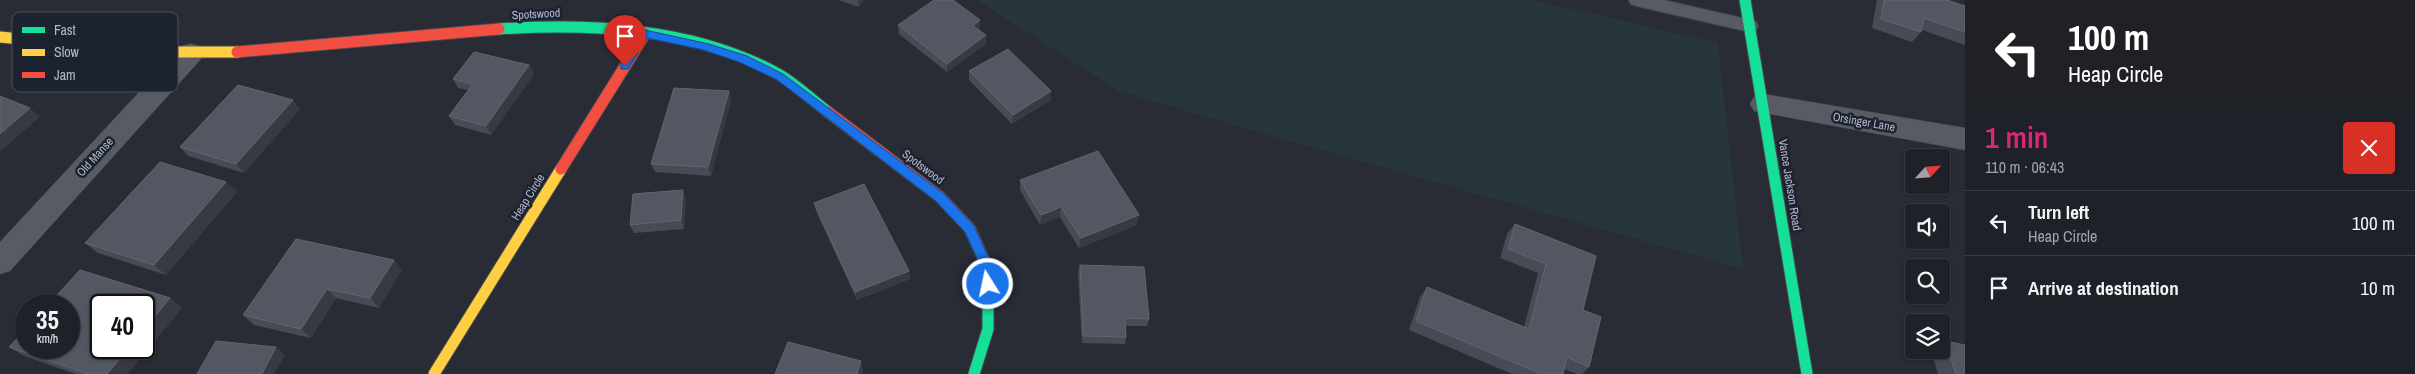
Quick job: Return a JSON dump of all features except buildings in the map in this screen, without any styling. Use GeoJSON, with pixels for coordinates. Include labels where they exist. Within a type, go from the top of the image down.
{"type":"FeatureCollection","features":[{"type":"Feature","properties":{"kind":"street","name":"Vance Jackson Road"},"geometry":{"type":"LineString","coordinates":[[1745,0],[1807,374]]}},
{"type":"Feature","properties":{"kind":"street","name":"Spotswood"},"geometry":{"type":"LineString","coordinates":[[178,53],[253,52],[537,26],[581,26],[645,34],[705,46],[743,59],[780,76],[940,197],[970,229],[988,269],[988,329],[974,374]]}},
{"type":"Feature","properties":{"kind":"street","name":"Heap Circle"},"geometry":{"type":"LineString","coordinates":[[434,374],[645,34]]}},
{"type":"Feature","properties":{"kind":"street","name":"Old Manse"},"geometry":{"type":"LineString","coordinates":[[178,67],[191,53]]}},
{"type":"Feature","properties":{"kind":"street","name":"Old Manse"},"geometry":{"type":"LineString","coordinates":[[0,262],[155,92]]}},
{"type":"Feature","properties":{"kind":"street","name":"Orsinger Lane"},"geometry":{"type":"LineString","coordinates":[[1763,104],[1965,139]]}},
{"type":"Feature","properties":{"kind":"lane"},"geometry":{"type":"LineString","coordinates":[[1636,0],[1750,26]]}},
{"type":"Feature","properties":{"kind":"shaded area"},"geometry":{"type":"Polygon","coordinates":[[[978,0],[1534,0],[1718,43],[1743,269],[1261,133],[1116,90],[978,0]]]}},
{"type":"Feature","properties":{"kind":"traffic: fast"},"geometry":{"type":"LineString","coordinates":[[1745,0],[1807,374]]}},
{"type":"Feature","properties":{"kind":"traffic: fast"},"geometry":{"type":"LineString","coordinates":[[499,29],[534,27],[606,28],[643,32],[679,39],[714,48],[747,60],[779,75],[828,112]]}},
{"type":"Feature","properties":{"kind":"traffic: fast"},"geometry":{"type":"LineString","coordinates":[[974,374],[988,329],[988,269],[983,258]]}},
{"type":"Feature","properties":{"kind":"traffic: slow"},"geometry":{"type":"LineString","coordinates":[[0,37],[12,38]]}},
{"type":"Feature","properties":{"kind":"traffic: slow"},"geometry":{"type":"LineString","coordinates":[[178,52],[237,52]]}},
{"type":"Feature","properties":{"kind":"traffic: slow"},"geometry":{"type":"LineString","coordinates":[[434,374],[561,169]]}},
{"type":"Feature","properties":{"kind":"traffic: jam"},"geometry":{"type":"LineString","coordinates":[[237,52],[499,29]]}},
{"type":"Feature","properties":{"kind":"traffic: jam"},"geometry":{"type":"LineString","coordinates":[[561,169],[645,34]]}},
{"type":"Feature","properties":{"kind":"traffic: jam"},"geometry":{"type":"LineString","coordinates":[[828,112],[940,197],[970,229],[983,258]]}},
{"type":"Feature","properties":{"kind":"route"},"geometry":{"type":"LineString","coordinates":[[625,66],[645,34],[705,46],[743,59],[780,76],[940,197],[970,229],[988,269],[988,284]]}}]}
